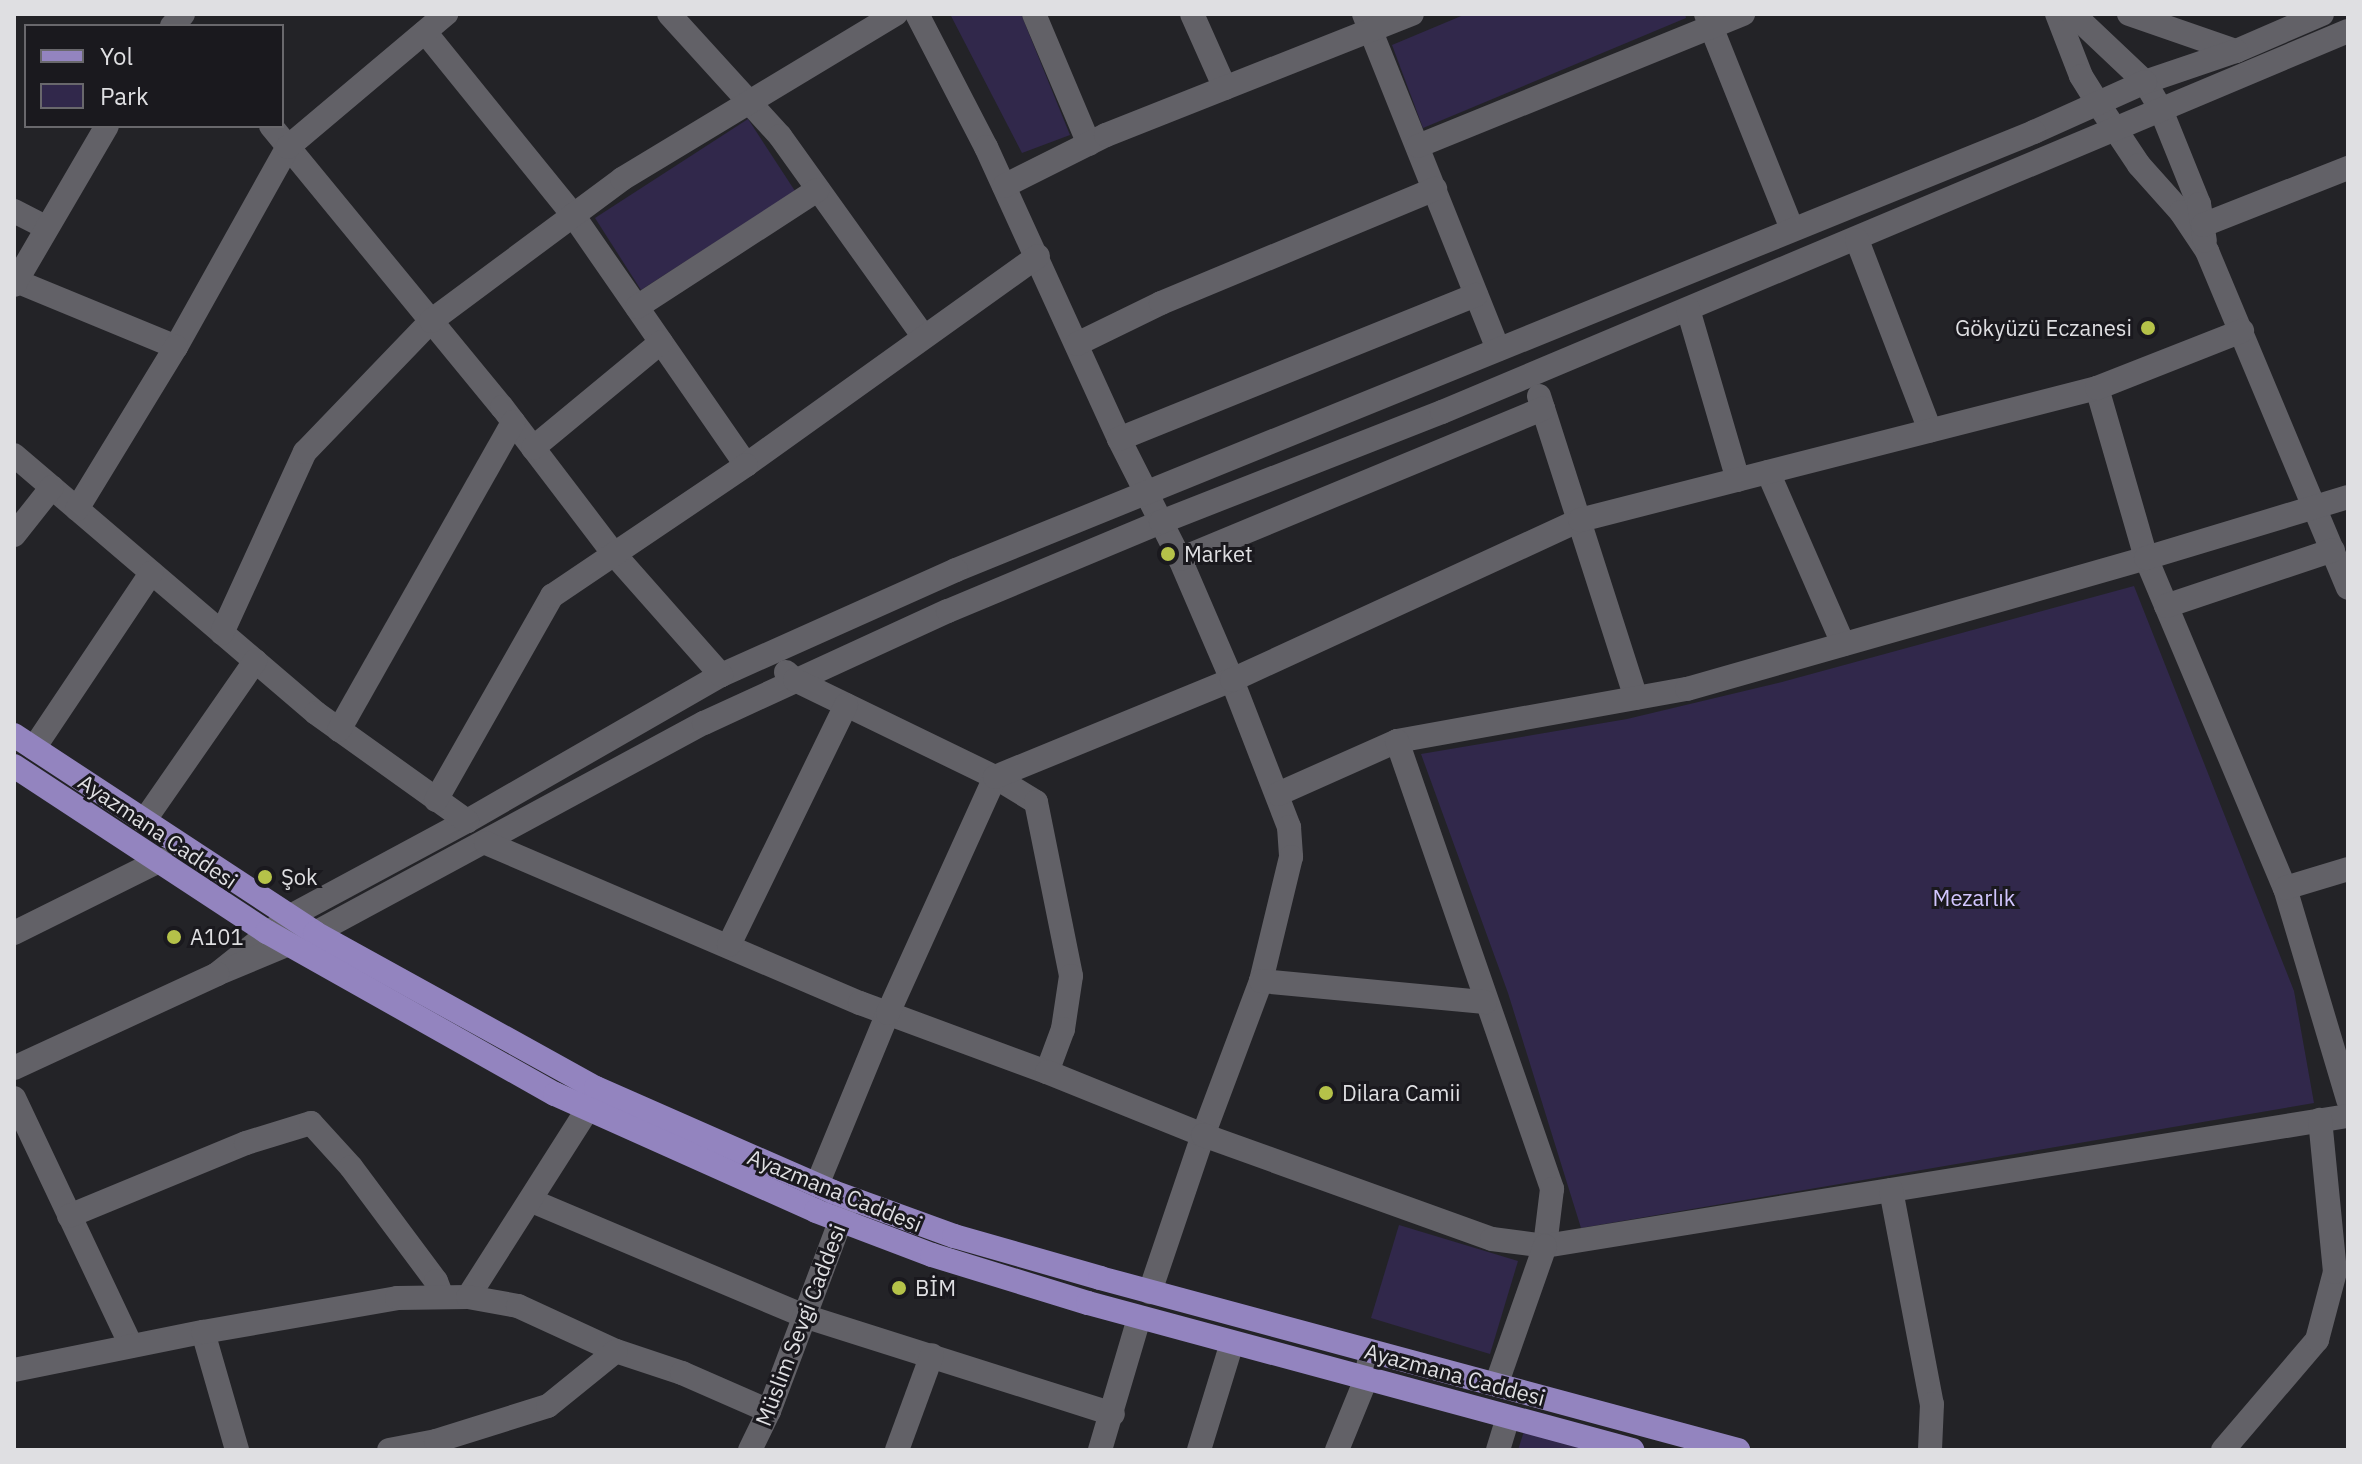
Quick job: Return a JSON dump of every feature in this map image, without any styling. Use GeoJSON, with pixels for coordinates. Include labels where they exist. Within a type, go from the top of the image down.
{"type":"FeatureCollection","features":[{"type":"Feature","properties":{"kind":"main road","name":"Ayazmana Caddesi"},"geometry":{"type":"LineString","coordinates":[[24,741],[315,933],[596,1088],[812,1196]]}},
{"type":"Feature","properties":{"kind":"main road","name":"Ayazmana Caddesi"},"geometry":{"type":"LineString","coordinates":[[17,772],[161,860],[278,938],[587,1110],[812,1196],[932,1255],[1139,1318],[1632,1450]]}},
{"type":"Feature","properties":{"kind":"main road","name":"Ayazmana Caddesi"},"geometry":{"type":"LineString","coordinates":[[845,1210],[954,1236],[1150,1292],[1738,1450]]}},
{"type":"Feature","properties":{"kind":"main road"},"geometry":{"type":"LineString","coordinates":[[1544,1427],[1552,1400]]}},
{"type":"Feature","properties":{"kind":"street"},"geometry":{"type":"LineString","coordinates":[[77,509],[176,347],[288,147],[446,14]]}},
{"type":"Feature","properties":{"kind":"street"},"geometry":{"type":"LineString","coordinates":[[669,14],[780,136],[923,336]]}},
{"type":"Feature","properties":{"kind":"street"},"geometry":{"type":"LineString","coordinates":[[917,14],[1038,256],[1119,439],[1180,559],[1232,680],[1289,827],[1291,857],[1261,981],[1203,1135],[1150,1292]]}},
{"type":"Feature","properties":{"kind":"street"},"geometry":{"type":"LineString","coordinates":[[1034,14],[1089,144]]}},
{"type":"Feature","properties":{"kind":"street"},"geometry":{"type":"LineString","coordinates":[[1192,14],[1225,88]]}},
{"type":"Feature","properties":{"kind":"street"},"geometry":{"type":"LineString","coordinates":[[1004,186],[1089,144],[1225,88],[1368,22],[1412,14]]}},
{"type":"Feature","properties":{"kind":"street"},"geometry":{"type":"LineString","coordinates":[[1418,146],[1708,20],[1743,14]]}},
{"type":"Feature","properties":{"kind":"street"},"geometry":{"type":"LineString","coordinates":[[2057,14],[2081,76],[2099,105],[2139,165],[2181,212],[2207,251],[2317,507],[2348,588]]}},
{"type":"Feature","properties":{"kind":"street"},"geometry":{"type":"LineString","coordinates":[[2073,14],[2145,82],[2161,110],[2199,204],[2207,251]]}},
{"type":"Feature","properties":{"kind":"street"},"geometry":{"type":"LineString","coordinates":[[2129,14],[2236,51]]}},
{"type":"Feature","properties":{"kind":"street"},"geometry":{"type":"LineString","coordinates":[[278,938],[289,917],[467,821],[721,675],[766,654],[956,570],[1147,495],[2099,105],[2145,82],[2236,51],[2322,14]]}},
{"type":"Feature","properties":{"kind":"street"},"geometry":{"type":"LineString","coordinates":[[222,633],[305,452],[431,321],[622,179],[889,16]]}},
{"type":"Feature","properties":{"kind":"street"},"geometry":{"type":"LineString","coordinates":[[1708,20],[1792,229]]}},
{"type":"Feature","properties":{"kind":"street"},"geometry":{"type":"LineString","coordinates":[[1368,22],[1498,349]]}},
{"type":"Feature","properties":{"kind":"street"},"geometry":{"type":"LineString","coordinates":[[14,1068],[217,974],[278,938],[315,933],[704,723],[795,680],[1161,522],[1857,240],[2348,31]]}},
{"type":"Feature","properties":{"kind":"street"},"geometry":{"type":"LineString","coordinates":[[425,32],[573,215],[746,465]]}},
{"type":"Feature","properties":{"kind":"street"},"geometry":{"type":"LineString","coordinates":[[106,128],[15,283],[176,347]]}},
{"type":"Feature","properties":{"kind":"street"},"geometry":{"type":"LineString","coordinates":[[273,128],[513,422],[614,554],[721,675]]}},
{"type":"Feature","properties":{"kind":"street"},"geometry":{"type":"LineString","coordinates":[[2203,225],[2348,168]]}},
{"type":"Feature","properties":{"kind":"street"},"geometry":{"type":"LineString","coordinates":[[1077,344],[1161,303],[1435,189]]}},
{"type":"Feature","properties":{"kind":"street"},"geometry":{"type":"LineString","coordinates":[[637,307],[817,190]]}},
{"type":"Feature","properties":{"kind":"street"},"geometry":{"type":"LineString","coordinates":[[14,211],[46,227]]}},
{"type":"Feature","properties":{"kind":"street"},"geometry":{"type":"LineString","coordinates":[[1857,240],[1930,430]]}},
{"type":"Feature","properties":{"kind":"street"},"geometry":{"type":"LineString","coordinates":[[436,800],[552,596],[746,465],[1038,256]]}},
{"type":"Feature","properties":{"kind":"street"},"geometry":{"type":"LineString","coordinates":[[1119,439],[1476,295]]}},
{"type":"Feature","properties":{"kind":"street"},"geometry":{"type":"LineString","coordinates":[[1688,309],[1738,480]]}},
{"type":"Feature","properties":{"kind":"street"},"geometry":{"type":"LineString","coordinates":[[812,1196],[888,1013],[995,777],[1232,680],[1580,520],[2097,388],[2242,331]]}},
{"type":"Feature","properties":{"kind":"street"},"geometry":{"type":"LineString","coordinates":[[533,448],[661,342]]}},
{"type":"Feature","properties":{"kind":"street"},"geometry":{"type":"LineString","coordinates":[[1532,374],[1636,698]]}},
{"type":"Feature","properties":{"kind":"street"},"geometry":{"type":"LineString","coordinates":[[2097,388],[2146,558],[2285,888],[2348,1100]]}},
{"type":"Feature","properties":{"kind":"street"},"geometry":{"type":"LineString","coordinates":[[1180,559],[1543,409]]}},
{"type":"Feature","properties":{"kind":"street"},"geometry":{"type":"LineString","coordinates":[[339,730],[513,422]]}},
{"type":"Feature","properties":{"kind":"street"},"geometry":{"type":"LineString","coordinates":[[14,455],[339,730],[467,821]]}},
{"type":"Feature","properties":{"kind":"street"},"geometry":{"type":"LineString","coordinates":[[1768,472],[1843,644]]}},
{"type":"Feature","properties":{"kind":"street"},"geometry":{"type":"LineString","coordinates":[[14,535],[52,487]]}},
{"type":"Feature","properties":{"kind":"street"},"geometry":{"type":"LineString","coordinates":[[1278,794],[1397,741],[1687,689],[2348,497]]}},
{"type":"Feature","properties":{"kind":"street"},"geometry":{"type":"LineString","coordinates":[[2166,606],[2333,550]]}},
{"type":"Feature","properties":{"kind":"street"},"geometry":{"type":"LineString","coordinates":[[24,741],[151,573]]}},
{"type":"Feature","properties":{"kind":"street"},"geometry":{"type":"LineString","coordinates":[[766,654],[795,680],[995,777],[1036,802],[1071,976],[1063,1029],[1047,1072]]}},
{"type":"Feature","properties":{"kind":"street"},"geometry":{"type":"LineString","coordinates":[[144,821],[255,661]]}},
{"type":"Feature","properties":{"kind":"street"},"geometry":{"type":"LineString","coordinates":[[729,945],[846,705]]}},
{"type":"Feature","properties":{"kind":"street"},"geometry":{"type":"LineString","coordinates":[[1397,741],[1552,1189],[1545,1246],[1496,1385]]}},
{"type":"Feature","properties":{"kind":"street"},"geometry":{"type":"LineString","coordinates":[[486,843],[888,1013],[1047,1072],[1203,1135],[1492,1239],[1545,1246],[2348,1116]]}},
{"type":"Feature","properties":{"kind":"street"},"geometry":{"type":"LineString","coordinates":[[14,933],[161,860]]}},
{"type":"Feature","properties":{"kind":"street"},"geometry":{"type":"LineString","coordinates":[[2285,888],[2348,869]]}},
{"type":"Feature","properties":{"kind":"street"},"geometry":{"type":"LineString","coordinates":[[1261,981],[1485,1002]]}},
{"type":"Feature","properties":{"kind":"street"},"geometry":{"type":"LineString","coordinates":[[14,1098],[131,1346]]}},
{"type":"Feature","properties":{"kind":"street"},"geometry":{"type":"LineString","coordinates":[[468,1297],[532,1201],[587,1110]]}},
{"type":"Feature","properties":{"kind":"street"},"geometry":{"type":"LineString","coordinates":[[2223,1450],[2317,1340],[2335,1272],[2320,1120]]}},
{"type":"Feature","properties":{"kind":"street"},"geometry":{"type":"LineString","coordinates":[[69,1216],[246,1143],[311,1123],[351,1167],[436,1281],[442,1297]]}},
{"type":"Feature","properties":{"kind":"street"},"geometry":{"type":"LineString","coordinates":[[1891,1190],[1932,1404],[1930,1450]]}},
{"type":"Feature","properties":{"kind":"street"},"geometry":{"type":"LineString","coordinates":[[532,1201],[804,1316],[1113,1414]]}},
{"type":"Feature","properties":{"kind":"street","name":"Müslim Sevgi Caddesi"},"geometry":{"type":"LineString","coordinates":[[750,1450],[769,1411],[845,1210]]}},
{"type":"Feature","properties":{"kind":"street"},"geometry":{"type":"LineString","coordinates":[[14,1370],[203,1332],[397,1298],[468,1297],[518,1306],[616,1351],[682,1373],[769,1411]]}},
{"type":"Feature","properties":{"kind":"street"},"geometry":{"type":"LineString","coordinates":[[1100,1450],[1139,1318]]}},
{"type":"Feature","properties":{"kind":"street"},"geometry":{"type":"LineString","coordinates":[[203,1332],[237,1450]]}},
{"type":"Feature","properties":{"kind":"street"},"geometry":{"type":"LineString","coordinates":[[1199,1450],[1232,1343]]}},
{"type":"Feature","properties":{"kind":"street"},"geometry":{"type":"LineString","coordinates":[[389,1450],[436,1441],[548,1406],[616,1351]]}},
{"type":"Feature","properties":{"kind":"street"},"geometry":{"type":"LineString","coordinates":[[1337,1450],[1366,1379],[1371,1352]]}},
{"type":"Feature","properties":{"kind":"street"},"geometry":{"type":"LineString","coordinates":[[897,1450],[932,1355]]}},
{"type":"Feature","properties":{"kind":"street"},"geometry":{"type":"LineString","coordinates":[[1498,1450],[1508,1417]]}},
{"type":"Feature","properties":{"kind":"green space"},"geometry":{"type":"Polygon","coordinates":[[[950,14],[1021,14],[1070,135],[1022,153],[950,14]]]}},
{"type":"Feature","properties":{"kind":"green space"},"geometry":{"type":"Polygon","coordinates":[[[1466,14],[1685,14],[1686,18],[1423,128],[1392,45],[1466,14]]]}},
{"type":"Feature","properties":{"kind":"green space"},"geometry":{"type":"Polygon","coordinates":[[[748,119],[795,191],[641,290],[595,218],[748,119]]]}},
{"type":"Feature","properties":{"kind":"green space","name":"Mezarlık"},"geometry":{"type":"Polygon","coordinates":[[[2134,586],[2294,991],[2314,1103],[1581,1228],[1508,993],[1421,754],[1627,719],[1782,682],[2134,586]]]}},
{"type":"Feature","properties":{"kind":"green space"},"geometry":{"type":"Polygon","coordinates":[[[1399,1225],[1518,1261],[1490,1354],[1371,1318],[1399,1225]]]}},
{"type":"Feature","properties":{"kind":"green space"},"geometry":{"type":"Polygon","coordinates":[[[1525,1428],[1608,1450],[1518,1450],[1525,1428]]]}},
{"type":"Feature","properties":{"kind":"place","name":"Gökyüzü Eczanesi"},"geometry":{"type":"Point","coordinates":[2148,328]}},
{"type":"Feature","properties":{"kind":"place","name":"Market"},"geometry":{"type":"Point","coordinates":[1168,554]}},
{"type":"Feature","properties":{"kind":"place","name":"Şok"},"geometry":{"type":"Point","coordinates":[265,877]}},
{"type":"Feature","properties":{"kind":"place","name":"A101"},"geometry":{"type":"Point","coordinates":[174,937]}},
{"type":"Feature","properties":{"kind":"place","name":"Dilara Camii"},"geometry":{"type":"Point","coordinates":[1326,1093]}},
{"type":"Feature","properties":{"kind":"place","name":"BİM"},"geometry":{"type":"Point","coordinates":[899,1288]}}]}
